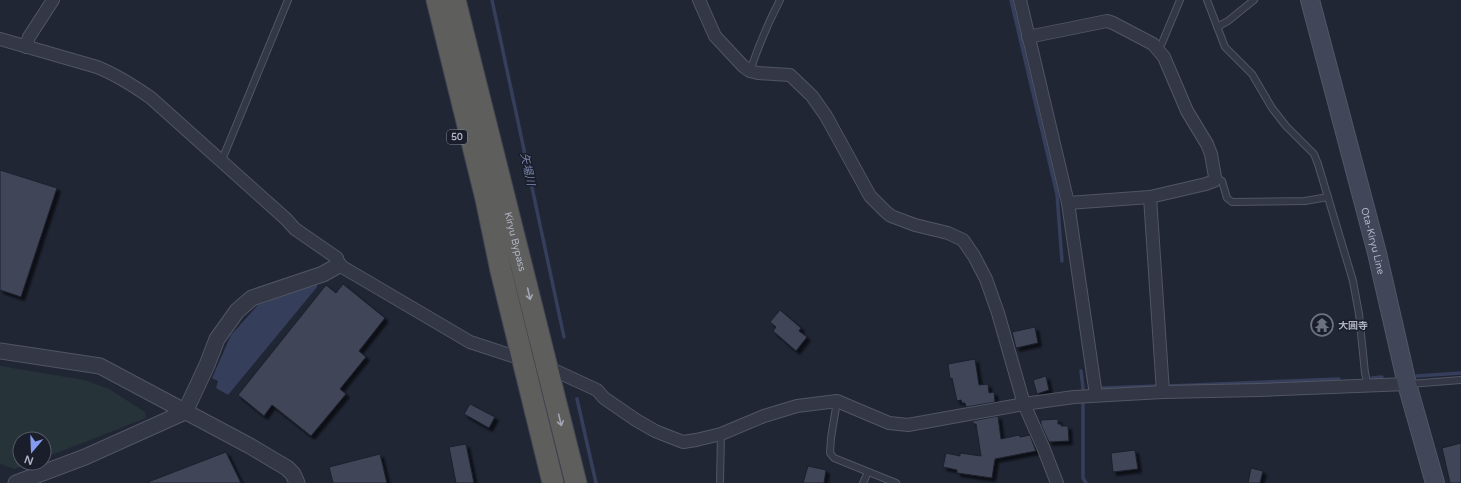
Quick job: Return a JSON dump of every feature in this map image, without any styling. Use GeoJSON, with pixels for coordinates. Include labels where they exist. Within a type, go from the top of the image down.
{"type":"FeatureCollection","features":[{"type":"Feature","properties":{"kind":"highway","name":"50"},"geometry":{"type":"LineString","coordinates":[[424,0],[469,187],[501,271]]}},
{"type":"Feature","properties":{"kind":"highway","name":"Kiryu Bypass"},"geometry":{"type":"LineString","coordinates":[[437,0],[553,483]]}},
{"type":"Feature","properties":{"kind":"highway","name":"Kiryu Bypass"},"geometry":{"type":"LineString","coordinates":[[455,0],[517,242],[576,483]]}},
{"type":"Feature","properties":{"kind":"highway"},"geometry":{"type":"LineString","coordinates":[[468,0],[514,188],[517,242]]}},
{"type":"Feature","properties":{"kind":"main road","name":"Ota-Kiryu Line"},"geometry":{"type":"LineString","coordinates":[[1310,0],[1377,253],[1407,384],[1435,483]]}},
{"type":"Feature","properties":{"kind":"street"},"geometry":{"type":"LineString","coordinates":[[26,47],[29,37],[53,0]]}},
{"type":"Feature","properties":{"kind":"street"},"geometry":{"type":"LineString","coordinates":[[700,0],[715,36],[743,66],[750,71],[790,75],[812,96],[826,116],[870,196],[886,212],[891,216],[915,225],[948,233],[962,240],[974,256],[986,279],[998,313],[1024,404],[1057,483]]}},
{"type":"Feature","properties":{"kind":"street"},"geometry":{"type":"LineString","coordinates":[[1020,0],[1068,204],[1092,396]]}},
{"type":"Feature","properties":{"kind":"street"},"geometry":{"type":"LineString","coordinates":[[1028,38],[1107,21],[1114,22],[1152,44],[1164,57],[1187,111],[1207,144],[1211,154],[1215,177],[1214,181],[1206,184],[1150,197],[1068,204]]}},
{"type":"Feature","properties":{"kind":"street"},"geometry":{"type":"LineString","coordinates":[[0,39],[98,67],[112,73],[151,98],[286,219],[295,229],[337,258],[339,265],[470,342],[547,367],[597,390],[604,398],[636,420],[655,431],[683,442],[721,434],[764,416],[797,406],[837,401],[889,423],[908,425],[1024,404],[1074,397],[1163,392],[1407,384]]}},
{"type":"Feature","properties":{"kind":"street"},"geometry":{"type":"LineString","coordinates":[[1150,197],[1163,392]]}},
{"type":"Feature","properties":{"kind":"street"},"geometry":{"type":"LineString","coordinates":[[16,483],[85,457],[185,412],[217,339],[237,311],[252,298],[323,274],[339,265]]}},
{"type":"Feature","properties":{"kind":"street"},"geometry":{"type":"LineString","coordinates":[[0,351],[100,366],[250,446],[287,468],[293,474],[297,483]]}},
{"type":"Feature","properties":{"kind":"lane"},"geometry":{"type":"LineString","coordinates":[[220,160],[224,155],[288,0]]}},
{"type":"Feature","properties":{"kind":"lane"},"geometry":{"type":"LineString","coordinates":[[750,71],[780,0]]}},
{"type":"Feature","properties":{"kind":"lane"},"geometry":{"type":"LineString","coordinates":[[1157,48],[1162,43],[1180,0]]}},
{"type":"Feature","properties":{"kind":"lane"},"geometry":{"type":"LineString","coordinates":[[1208,0],[1225,47],[1252,74],[1272,108],[1286,126],[1314,154],[1328,197],[1358,307],[1365,373],[1368,386]]}},
{"type":"Feature","properties":{"kind":"lane"},"geometry":{"type":"LineString","coordinates":[[1217,26],[1228,21],[1254,0]]}},
{"type":"Feature","properties":{"kind":"lane"},"geometry":{"type":"LineString","coordinates":[[1215,177],[1222,181],[1227,198],[1232,202],[1305,201],[1328,197]]}},
{"type":"Feature","properties":{"kind":"lane"},"geometry":{"type":"LineString","coordinates":[[1407,384],[1461,380]]}},
{"type":"Feature","properties":{"kind":"lane"},"geometry":{"type":"LineString","coordinates":[[837,401],[830,453],[834,458],[896,483]]}},
{"type":"Feature","properties":{"kind":"lane"},"geometry":{"type":"LineString","coordinates":[[720,483],[721,434]]}},
{"type":"Feature","properties":{"kind":"lane"},"geometry":{"type":"LineString","coordinates":[[863,483],[868,472]]}},
{"type":"Feature","properties":{"kind":"shaded area"},"geometry":{"type":"Polygon","coordinates":[[[0,366],[84,380],[109,389],[145,412],[146,418],[52,455],[52,431],[12,431],[12,468],[0,464],[0,366]]]}},
{"type":"Feature","properties":{"kind":"water"},"geometry":{"type":"Polygon","coordinates":[[[317,284],[317,287],[228,395],[216,388],[218,381],[212,378],[231,335],[258,305],[317,284]]]}},
{"type":"Feature","properties":{"kind":"building"},"geometry":{"type":"Polygon","coordinates":[[[0,170],[57,188],[21,297],[0,290],[0,170]]]}},
{"type":"Feature","properties":{"kind":"building"},"geometry":{"type":"Polygon","coordinates":[[[343,284],[385,318],[359,351],[366,357],[340,389],[346,394],[311,436],[272,405],[264,416],[238,395],[326,285],[336,293],[343,284]]]}},
{"type":"Feature","properties":{"kind":"building"},"geometry":{"type":"Polygon","coordinates":[[[780,310],[801,328],[799,331],[807,337],[796,351],[773,331],[776,327],[770,322],[780,310]]]}},
{"type":"Feature","properties":{"kind":"building"},"geometry":{"type":"Polygon","coordinates":[[[1035,327],[1038,343],[1016,348],[1012,332],[1035,327]]]}},
{"type":"Feature","properties":{"kind":"building"},"geometry":{"type":"Polygon","coordinates":[[[975,359],[979,385],[988,384],[989,393],[994,392],[995,402],[966,407],[965,403],[962,403],[961,400],[957,401],[952,378],[950,379],[948,364],[975,359]]]}},
{"type":"Feature","properties":{"kind":"building"},"geometry":{"type":"Polygon","coordinates":[[[1046,376],[1049,390],[1037,394],[1033,380],[1046,376]]]}},
{"type":"Feature","properties":{"kind":"building"},"geometry":{"type":"Polygon","coordinates":[[[470,404],[495,417],[489,428],[464,414],[470,404]]]}},
{"type":"Feature","properties":{"kind":"building"},"geometry":{"type":"Polygon","coordinates":[[[998,416],[1001,439],[1019,435],[1020,437],[1030,435],[1036,451],[995,459],[992,478],[957,473],[957,470],[943,467],[946,453],[960,456],[960,453],[981,456],[976,424],[972,421],[998,416]]]}},
{"type":"Feature","properties":{"kind":"building"},"geometry":{"type":"Polygon","coordinates":[[[1058,419],[1058,424],[1061,424],[1061,426],[1068,426],[1069,441],[1049,442],[1041,425],[1041,420],[1058,419]]]}},
{"type":"Feature","properties":{"kind":"building"},"geometry":{"type":"Polygon","coordinates":[[[1461,443],[1461,483],[1450,483],[1442,448],[1461,443]]]}},
{"type":"Feature","properties":{"kind":"building"},"geometry":{"type":"Polygon","coordinates":[[[466,444],[474,483],[456,483],[449,447],[466,444]]]}},
{"type":"Feature","properties":{"kind":"building"},"geometry":{"type":"Polygon","coordinates":[[[1135,450],[1138,469],[1113,472],[1111,453],[1135,450]]]}},
{"type":"Feature","properties":{"kind":"building"},"geometry":{"type":"Polygon","coordinates":[[[226,452],[241,483],[148,482],[226,452]]]}},
{"type":"Feature","properties":{"kind":"building"},"geometry":{"type":"Polygon","coordinates":[[[380,454],[387,483],[333,483],[329,467],[380,454]]]}},
{"type":"Feature","properties":{"kind":"building"},"geometry":{"type":"Polygon","coordinates":[[[808,466],[826,470],[824,483],[803,483],[808,466]]]}},
{"type":"Feature","properties":{"kind":"building"},"geometry":{"type":"Polygon","coordinates":[[[1251,468],[1263,471],[1260,483],[1248,483],[1251,468]]]}},
{"type":"Feature","properties":{"kind":"waterway","name":"矢場川"},"geometry":{"type":"LineString","coordinates":[[492,0],[564,337]]}},
{"type":"Feature","properties":{"kind":"waterway"},"geometry":{"type":"LineString","coordinates":[[1011,0],[1057,194],[1062,261]]}},
{"type":"Feature","properties":{"kind":"waterway"},"geometry":{"type":"LineString","coordinates":[[1081,371],[1083,388],[1083,478],[1086,483]]}},
{"type":"Feature","properties":{"kind":"waterway"},"geometry":{"type":"LineString","coordinates":[[1417,376],[1461,373]]}},
{"type":"Feature","properties":{"kind":"waterway"},"geometry":{"type":"LineString","coordinates":[[1372,378],[1382,377]]}},
{"type":"Feature","properties":{"kind":"waterway"},"geometry":{"type":"LineString","coordinates":[[1170,386],[1339,379]]}},
{"type":"Feature","properties":{"kind":"waterway"},"geometry":{"type":"LineString","coordinates":[[1102,388],[1158,386]]}},
{"type":"Feature","properties":{"kind":"waterway","name":"矢場川"},"geometry":{"type":"LineString","coordinates":[[577,399],[596,483]]}},
{"type":"Feature","properties":{"kind":"place","name":"大圓寺"},"geometry":{"type":"Point","coordinates":[1322,325]}}]}
